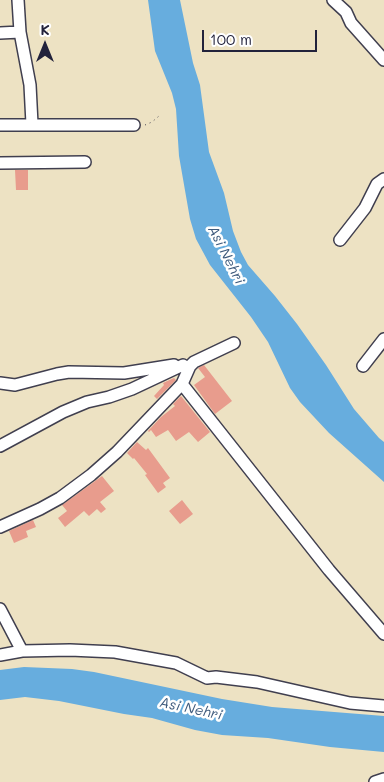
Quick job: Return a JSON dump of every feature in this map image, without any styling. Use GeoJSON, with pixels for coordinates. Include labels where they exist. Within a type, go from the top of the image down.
{"type":"FeatureCollection","features":[{"type":"Feature","properties":{"kind":"street"},"geometry":{"type":"LineString","coordinates":[[18,0],[20,32],[30,84],[32,124]]}},
{"type":"Feature","properties":{"kind":"street"},"geometry":{"type":"LineString","coordinates":[[333,0],[346,12],[351,23],[384,60]]}},
{"type":"Feature","properties":{"kind":"street"},"geometry":{"type":"LineString","coordinates":[[0,33],[20,32]]}},
{"type":"Feature","properties":{"kind":"street"},"geometry":{"type":"LineString","coordinates":[[0,125],[134,125]]}},
{"type":"Feature","properties":{"kind":"street"},"geometry":{"type":"LineString","coordinates":[[0,163],[85,162]]}},
{"type":"Feature","properties":{"kind":"street"},"geometry":{"type":"LineString","coordinates":[[340,240],[365,208],[378,184],[384,179]]}},
{"type":"Feature","properties":{"kind":"street"},"geometry":{"type":"LineString","coordinates":[[363,366],[384,339]]}},
{"type":"Feature","properties":{"kind":"street"},"geometry":{"type":"LineString","coordinates":[[0,446],[63,412],[185,369],[194,362],[234,342]]}},
{"type":"Feature","properties":{"kind":"street"},"geometry":{"type":"LineString","coordinates":[[0,383],[15,385],[69,372],[124,372],[176,365],[185,369]]}},
{"type":"Feature","properties":{"kind":"street"},"geometry":{"type":"LineString","coordinates":[[0,527],[46,506],[92,475],[117,452],[182,384],[185,369]]}},
{"type":"Feature","properties":{"kind":"street"},"geometry":{"type":"LineString","coordinates":[[182,384],[328,570],[384,634]]}},
{"type":"Feature","properties":{"kind":"street"},"geometry":{"type":"LineString","coordinates":[[0,609],[22,651]]}},
{"type":"Feature","properties":{"kind":"street"},"geometry":{"type":"LineString","coordinates":[[0,655],[22,651],[70,650],[115,652],[176,663],[207,678],[216,677],[257,682],[350,703],[384,706]]}},
{"type":"Feature","properties":{"kind":"street"},"geometry":{"type":"LineString","coordinates":[[375,782],[384,779]]}},
{"type":"Feature","properties":{"kind":"path"},"geometry":{"type":"LineString","coordinates":[[134,125],[144,125],[152,122],[159,116]]}},
{"type":"Feature","properties":{"kind":"water","name":"Asi Nehri"},"geometry":{"type":"Polygon","coordinates":[[[148,0],[180,0],[193,63],[200,85],[209,152],[224,193],[233,231],[241,252],[248,265],[297,324],[354,409],[384,442],[384,482],[329,433],[300,402],[290,388],[268,342],[210,265],[196,239],[190,219],[179,156],[176,109],[172,93],[155,51],[148,0]]]}},
{"type":"Feature","properties":{"kind":"water","name":"Asi Nehri"},"geometry":{"type":"Polygon","coordinates":[[[24,667],[94,672],[222,699],[272,707],[384,716],[384,752],[330,747],[268,738],[222,735],[195,730],[152,718],[59,701],[25,697],[0,700],[0,670],[24,667]]]}},
{"type":"Feature","properties":{"kind":"building"},"geometry":{"type":"Polygon","coordinates":[[[15,170],[28,170],[28,190],[16,190],[15,170]]]}},
{"type":"Feature","properties":{"kind":"building"},"geometry":{"type":"Polygon","coordinates":[[[204,365],[232,401],[215,414],[194,385],[205,377],[198,368],[204,365]]]}},
{"type":"Feature","properties":{"kind":"building"},"geometry":{"type":"Polygon","coordinates":[[[174,378],[176,380],[157,399],[154,396],[164,385],[163,383],[174,378]]]}},
{"type":"Feature","properties":{"kind":"building"},"geometry":{"type":"Polygon","coordinates":[[[181,396],[210,432],[198,442],[189,432],[176,441],[168,430],[156,437],[151,430],[148,431],[175,406],[173,404],[181,396]]]}},
{"type":"Feature","properties":{"kind":"building"},"geometry":{"type":"Polygon","coordinates":[[[137,442],[146,450],[148,448],[170,478],[163,483],[166,487],[158,493],[145,475],[147,474],[134,458],[127,453],[137,442]]]}},
{"type":"Feature","properties":{"kind":"building"},"geometry":{"type":"Polygon","coordinates":[[[102,476],[114,491],[100,502],[106,509],[101,513],[97,509],[89,516],[84,511],[65,527],[58,518],[67,511],[62,505],[102,476]]]}},
{"type":"Feature","properties":{"kind":"building"},"geometry":{"type":"Polygon","coordinates":[[[182,500],[193,514],[180,524],[169,511],[182,500]]]}},
{"type":"Feature","properties":{"kind":"building"},"geometry":{"type":"Polygon","coordinates":[[[33,520],[36,527],[26,531],[28,537],[14,543],[9,531],[33,520]]]}}]}
